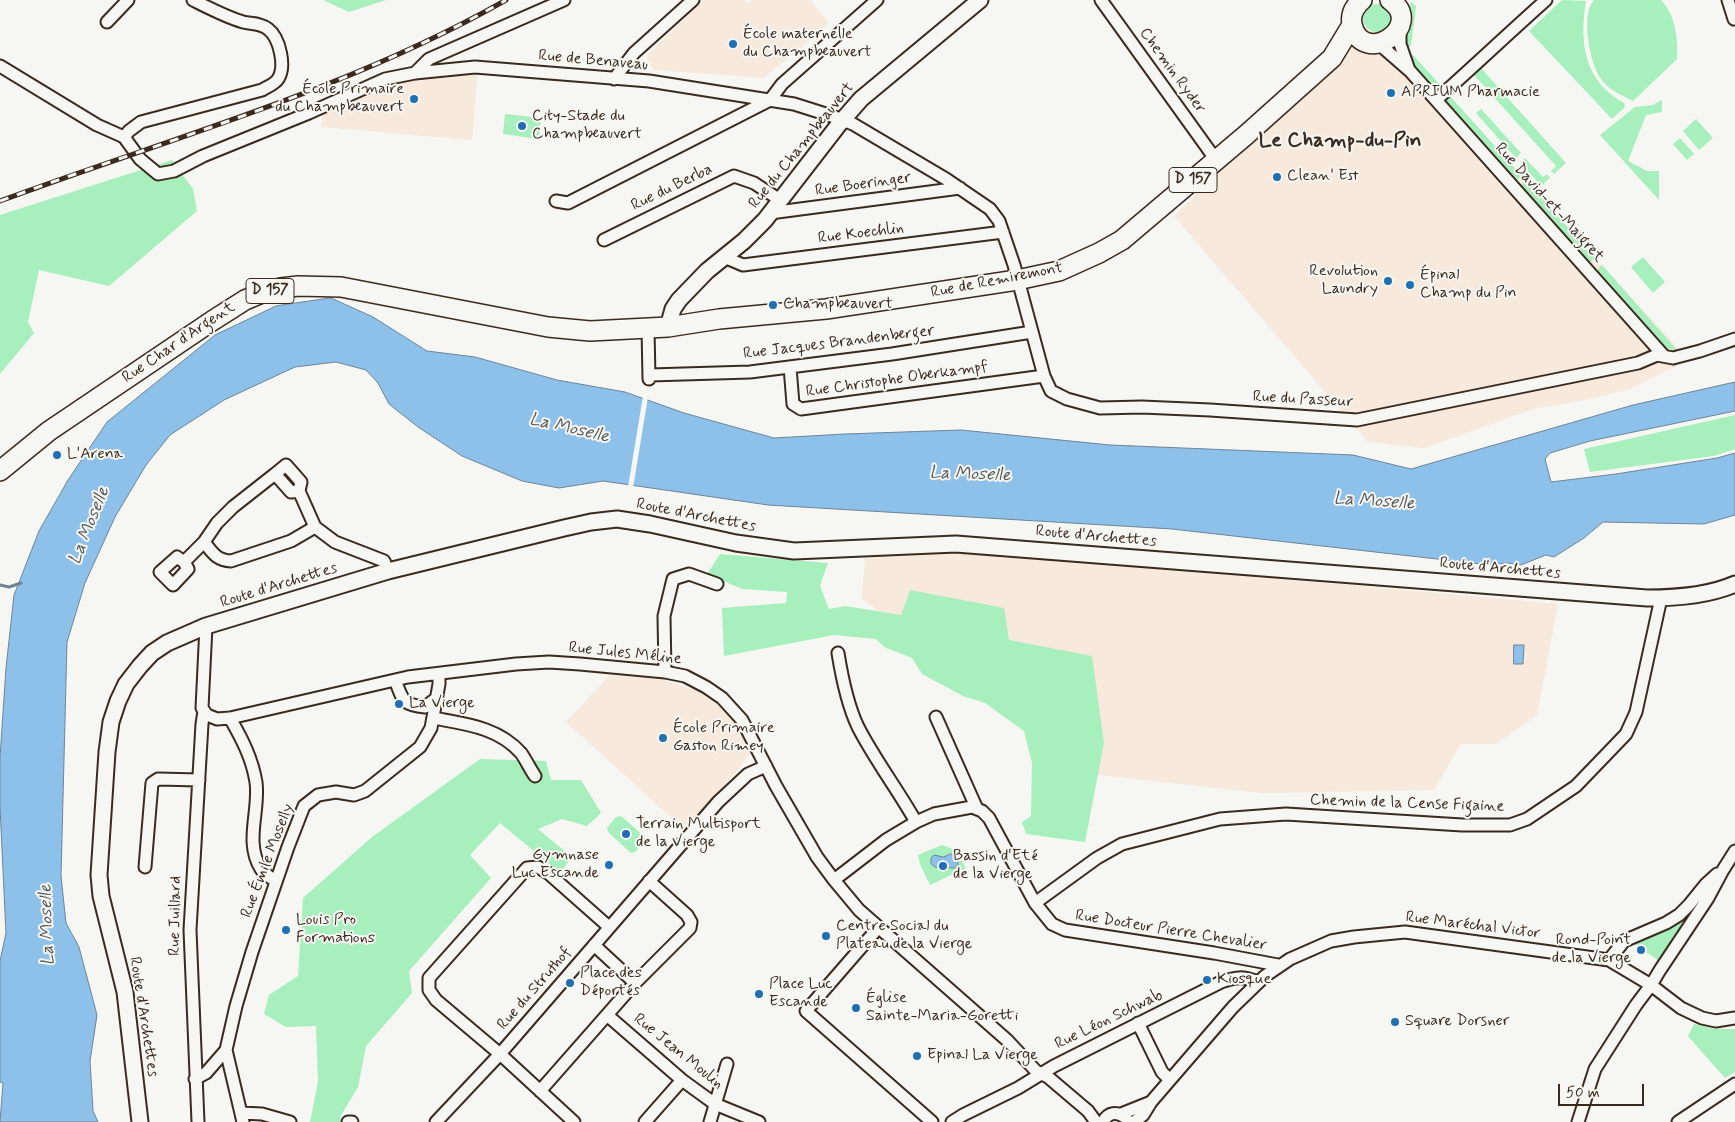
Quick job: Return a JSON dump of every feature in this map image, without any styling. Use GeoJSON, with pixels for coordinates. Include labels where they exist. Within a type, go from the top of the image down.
{"type":"FeatureCollection","features":[{"type":"Feature","properties":{"kind":"main road","name":"Rue de Remiremont"},"geometry":{"type":"LineString","coordinates":[[590,331],[648,328],[826,309],[1017,280],[1059,271],[1099,253],[1122,240],[1332,58],[1352,25],[1354,8],[1361,0]]}},
{"type":"Feature","properties":{"kind":"main road","name":"Rue de Remiremont"},"geometry":{"type":"LineString","coordinates":[[1332,58],[1372,43],[1387,42],[1395,35],[1399,9]]}},
{"type":"Feature","properties":{"kind":"main road"},"geometry":{"type":"LineString","coordinates":[[1352,25],[1358,36],[1372,43]]}},
{"type":"Feature","properties":{"kind":"main road","name":"Rue Char d'Argent"},"geometry":{"type":"LineString","coordinates":[[0,471],[65,420],[212,321],[245,300],[264,292],[298,286],[341,288],[548,328],[590,331]]}},
{"type":"Feature","properties":{"kind":"street"},"geometry":{"type":"LineString","coordinates":[[107,22],[128,0]]}},
{"type":"Feature","properties":{"kind":"street"},"geometry":{"type":"LineString","coordinates":[[0,66],[97,125],[124,137],[141,122],[262,90],[277,81],[281,70],[281,57],[273,34],[268,29],[260,25],[242,22],[193,0]]}},
{"type":"Feature","properties":{"kind":"street"},"geometry":{"type":"LineString","coordinates":[[415,73],[429,59],[564,0]]}},
{"type":"Feature","properties":{"kind":"street"},"geometry":{"type":"LineString","coordinates":[[614,79],[634,54],[693,0]]}},
{"type":"Feature","properties":{"kind":"street"},"geometry":{"type":"LineString","coordinates":[[556,201],[568,203],[770,100],[782,84],[877,0]]}},
{"type":"Feature","properties":{"kind":"street","name":"Rue du Champbeauvert"},"geometry":{"type":"LineString","coordinates":[[668,326],[673,309],[679,300],[707,271],[744,241],[770,213],[842,120],[861,99],[980,0]]}},
{"type":"Feature","properties":{"kind":"street","name":"Chemin Ryder"},"geometry":{"type":"LineString","coordinates":[[1101,0],[1216,160]]}},
{"type":"Feature","properties":{"kind":"street"},"geometry":{"type":"LineString","coordinates":[[1436,100],[1546,0]]}},
{"type":"Feature","properties":{"kind":"street"},"geometry":{"type":"LineString","coordinates":[[1728,0],[1735,18]]}},
{"type":"Feature","properties":{"kind":"street","name":"Rue David-et-Maigret"},"geometry":{"type":"LineString","coordinates":[[1399,9],[1400,44],[1410,71]]}},
{"type":"Feature","properties":{"kind":"street","name":"Rue David-et-Maigret"},"geometry":{"type":"LineString","coordinates":[[1372,43],[1410,71],[1664,356]]}},
{"type":"Feature","properties":{"kind":"street","name":"Rue de Benaveau"},"geometry":{"type":"LineString","coordinates":[[124,137],[140,159],[158,174],[174,171],[203,156],[309,113],[385,79],[415,73],[475,67],[649,81],[770,100],[794,104],[853,124],[960,188],[990,209],[999,221],[1017,280]]}},
{"type":"Feature","properties":{"kind":"street","name":"Rue du Berba"},"geometry":{"type":"LineString","coordinates":[[604,240],[734,176],[754,183],[780,200]]}},
{"type":"Feature","properties":{"kind":"street","name":"Rue Boeringer"},"geometry":{"type":"LineString","coordinates":[[770,213],[960,188]]}},
{"type":"Feature","properties":{"kind":"street","name":"Rue Koechlin"},"geometry":{"type":"LineString","coordinates":[[724,257],[743,265],[1003,232]]}},
{"type":"Feature","properties":{"kind":"street","name":"Rue du Passeur"},"geometry":{"type":"LineString","coordinates":[[1017,280],[1044,376],[1051,390],[1067,399],[1100,408],[1210,410],[1357,420],[1638,363],[1657,356],[1673,358],[1735,339]]}},
{"type":"Feature","properties":{"kind":"street","name":"Rue Jacques Brandenberger"},"geometry":{"type":"LineString","coordinates":[[648,328],[650,377],[750,372],[892,354],[1032,332]]}},
{"type":"Feature","properties":{"kind":"street","name":"Rue Christophe Oberkampf"},"geometry":{"type":"LineString","coordinates":[[790,366],[793,404],[801,409],[1044,376]]}},
{"type":"Feature","properties":{"kind":"street"},"geometry":{"type":"LineString","coordinates":[[184,562],[204,542],[217,523],[233,507],[275,474],[291,492],[299,491],[314,526],[335,542],[384,561],[388,571]]}},
{"type":"Feature","properties":{"kind":"street","name":"Route d'Archettes"},"geometry":{"type":"LineString","coordinates":[[140,1122],[125,992],[101,896],[99,875],[111,722],[126,684],[152,653],[167,642],[206,626],[388,571],[564,528],[617,519],[650,524],[736,544],[794,551],[956,544],[1558,592],[1660,598],[1697,594],[1727,588],[1735,584]]}},
{"type":"Feature","properties":{"kind":"street"},"geometry":{"type":"LineString","coordinates":[[204,542],[221,560],[231,561],[291,541],[314,526]]}},
{"type":"Feature","properties":{"kind":"street"},"geometry":{"type":"LineString","coordinates":[[665,672],[664,616],[673,579],[689,574],[717,584]]}},
{"type":"Feature","properties":{"kind":"street","name":"Chemin de la Cense Figaine"},"geometry":{"type":"LineString","coordinates":[[1035,903],[1097,858],[1122,844],[1220,819],[1286,814],[1462,825],[1510,825],[1527,819],[1576,786],[1626,734],[1636,712],[1660,607],[1660,598]]}},
{"type":"Feature","properties":{"kind":"street"},"geometry":{"type":"LineString","coordinates":[[204,712],[202,708],[202,693],[206,626]]}},
{"type":"Feature","properties":{"kind":"street"},"geometry":{"type":"LineString","coordinates":[[838,653],[849,704],[858,726],[883,771],[916,822]]}},
{"type":"Feature","properties":{"kind":"street","name":"Rue Jules Méline"},"geometry":{"type":"LineString","coordinates":[[204,712],[217,719],[230,718],[395,680],[516,664],[548,662],[665,672],[685,676],[722,698],[742,720],[812,849],[859,910],[1008,1041],[1036,1071],[1048,1077],[1088,1112],[1096,1122]]}},
{"type":"Feature","properties":{"kind":"street","name":"Rue Émile Moselly"},"geometry":{"type":"LineString","coordinates":[[242,1117],[226,1050],[236,1006],[252,952],[304,806],[318,795],[336,792],[354,795],[365,791],[420,747],[431,728],[437,698],[439,674]]}},
{"type":"Feature","properties":{"kind":"street"},"geometry":{"type":"LineString","coordinates":[[395,680],[402,699],[411,705],[425,706],[437,698]]}},
{"type":"Feature","properties":{"kind":"street","name":"Rue Juillard"},"geometry":{"type":"LineString","coordinates":[[198,1122],[190,930],[204,712]]}},
{"type":"Feature","properties":{"kind":"street","name":"Rue Docteur Pierre Chevalier"},"geometry":{"type":"LineString","coordinates":[[936,717],[977,809],[989,818],[1035,903],[1052,924],[1065,930],[1278,965]]}},
{"type":"Feature","properties":{"kind":"street"},"geometry":{"type":"LineString","coordinates":[[230,718],[247,749],[253,768],[256,785],[253,835],[254,853],[262,870],[276,881]]}},
{"type":"Feature","properties":{"kind":"street"},"geometry":{"type":"LineString","coordinates":[[433,718],[479,726],[505,738],[521,753],[535,776]]}},
{"type":"Feature","properties":{"kind":"street","name":"Rue du Struthof"},"geometry":{"type":"LineString","coordinates":[[436,1122],[500,1054],[724,796],[748,774],[766,766]]}},
{"type":"Feature","properties":{"kind":"street"},"geometry":{"type":"LineString","coordinates":[[145,867],[152,783],[158,779],[199,780]]}},
{"type":"Feature","properties":{"kind":"street"},"geometry":{"type":"LineString","coordinates":[[834,880],[873,849],[916,822],[934,814],[961,808],[972,807],[977,809]]}},
{"type":"Feature","properties":{"kind":"street"},"geometry":{"type":"LineString","coordinates":[[1578,1122],[1595,1069],[1708,898],[1735,851]]}},
{"type":"Feature","properties":{"kind":"street"},"geometry":{"type":"LineString","coordinates":[[500,1054],[436,1000],[429,990],[429,978],[434,971],[527,868],[538,867],[548,874],[609,927]]}},
{"type":"Feature","properties":{"kind":"street"},"geometry":{"type":"LineString","coordinates":[[1610,960],[1624,941],[1666,923],[1679,915],[1706,884],[1723,870]]}},
{"type":"Feature","properties":{"kind":"street","name":"Rue Jean Moulin"},"geometry":{"type":"LineString","coordinates":[[540,1091],[635,983],[690,928],[691,922],[687,915],[649,881]]}},
{"type":"Feature","properties":{"kind":"street"},"geometry":{"type":"LineString","coordinates":[[878,928],[806,1011],[932,1122]]}},
{"type":"Feature","properties":{"kind":"street","name":"Rue Maréchal Victor"},"geometry":{"type":"LineString","coordinates":[[1134,1122],[1143,1115],[1151,1102],[1233,1007],[1258,982],[1278,965],[1290,958],[1332,941],[1405,932],[1610,960],[1652,985],[1681,1008],[1702,1018],[1716,1021],[1735,1018]]}},
{"type":"Feature","properties":{"kind":"street","name":"Rue du Struthof"},"geometry":{"type":"LineString","coordinates":[[594,945],[635,983]]}},
{"type":"Feature","properties":{"kind":"street","name":"Rue Léon Schwab"},"geometry":{"type":"LineString","coordinates":[[952,1122],[1018,1088],[1054,1066],[1221,982],[1234,978],[1246,978],[1258,982]]}},
{"type":"Feature","properties":{"kind":"street","name":"Rue Jean Moulin"},"geometry":{"type":"LineString","coordinates":[[607,1014],[682,1080],[715,1104],[758,1122]]}},
{"type":"Feature","properties":{"kind":"street"},"geometry":{"type":"LineString","coordinates":[[1138,1023],[1162,1072],[1170,1080]]}},
{"type":"Feature","properties":{"kind":"street","name":"Rue Émile Moselly"},"geometry":{"type":"LineString","coordinates":[[195,1078],[206,1073],[226,1050]]}},
{"type":"Feature","properties":{"kind":"street","name":"Rue du Struthof"},"geometry":{"type":"LineString","coordinates":[[500,1054],[574,1122]]}},
{"type":"Feature","properties":{"kind":"street"},"geometry":{"type":"LineString","coordinates":[[710,1122],[727,1064]]}},
{"type":"Feature","properties":{"kind":"street"},"geometry":{"type":"LineString","coordinates":[[645,1122],[682,1080]]}},
{"type":"Feature","properties":{"kind":"street"},"geometry":{"type":"LineString","coordinates":[[1678,1122],[1735,1084]]}},
{"type":"Feature","properties":{"kind":"street"},"geometry":{"type":"LineString","coordinates":[[1105,1119],[1112,1114],[1124,1118],[1151,1102]]}},
{"type":"Feature","properties":{"kind":"street","name":"Rue Jules Méline"},"geometry":{"type":"LineString","coordinates":[[1088,1112],[1096,1111],[1105,1119]]}},
{"type":"Feature","properties":{"kind":"street"},"geometry":{"type":"LineString","coordinates":[[242,1117],[262,1114],[290,1122]]}},
{"type":"Feature","properties":{"kind":"shaded area","name":"École maternelle du Champbeauvert"},"geometry":{"type":"Polygon","coordinates":[[[704,0],[744,0],[748,4],[751,0],[810,0],[828,22],[822,31],[763,78],[653,70],[646,56],[704,0]]]}},
{"type":"Feature","properties":{"kind":"shaded area"},"geometry":{"type":"Polygon","coordinates":[[[1375,19],[1689,360],[1631,389],[1585,400],[1537,408],[1424,448],[1368,442],[1174,216],[1375,19]]]}},
{"type":"Feature","properties":{"kind":"shaded area","name":"École Primaire du Champbeauvert"},"geometry":{"type":"Polygon","coordinates":[[[477,73],[472,140],[321,127],[323,110],[381,88],[413,78],[477,73]]]}},
{"type":"Feature","properties":{"kind":"shaded area"},"geometry":{"type":"Polygon","coordinates":[[[946,550],[1558,604],[1537,715],[1496,744],[1461,744],[1434,790],[1261,793],[1099,775],[862,599],[865,558],[946,550]]]}},
{"type":"Feature","properties":{"kind":"shaded area","name":"École Primaire Gaston Rimey"},"geometry":{"type":"Polygon","coordinates":[[[610,675],[664,680],[702,692],[733,718],[750,753],[738,770],[684,829],[566,722],[610,675]]]}},
{"type":"Feature","properties":{"kind":"green space"},"geometry":{"type":"Polygon","coordinates":[[[323,0],[386,0],[349,12],[323,0]]]}},
{"type":"Feature","properties":{"kind":"green space"},"geometry":{"type":"Polygon","coordinates":[[[1562,0],[1586,1],[1583,32],[1587,59],[1600,84],[1624,103],[1625,107],[1612,119],[1529,31],[1562,0]]]}},
{"type":"Feature","properties":{"kind":"green space"},"geometry":{"type":"Polygon","coordinates":[[[1594,0],[1661,0],[1673,20],[1677,43],[1677,59],[1633,101],[1615,92],[1604,83],[1593,62],[1587,28],[1590,7],[1594,0]]]}},
{"type":"Feature","properties":{"kind":"green space"},"geometry":{"type":"Polygon","coordinates":[[[1411,2],[1416,6],[1411,46],[1405,48],[1407,14],[1411,2]]]}},
{"type":"Feature","properties":{"kind":"green space"},"geometry":{"type":"Polygon","coordinates":[[[1377,4],[1387,8],[1391,18],[1387,28],[1377,32],[1367,28],[1363,18],[1367,8],[1377,4]]]}},
{"type":"Feature","properties":{"kind":"green space"},"geometry":{"type":"Polygon","coordinates":[[[1413,55],[1442,87],[1436,92],[1408,57],[1413,55]]]}},
{"type":"Feature","properties":{"kind":"green space"},"geometry":{"type":"Polygon","coordinates":[[[1481,68],[1566,163],[1554,174],[1551,171],[1556,166],[1474,75],[1481,68]]]}},
{"type":"Feature","properties":{"kind":"green space"},"geometry":{"type":"Polygon","coordinates":[[[1450,96],[1522,176],[1516,181],[1444,101],[1450,96]]]}},
{"type":"Feature","properties":{"kind":"green space"},"geometry":{"type":"Polygon","coordinates":[[[1662,100],[1662,112],[1646,115],[1628,161],[1647,171],[1659,171],[1659,200],[1600,135],[1635,107],[1653,105],[1662,100]]]}},
{"type":"Feature","properties":{"kind":"green space"},"geometry":{"type":"Polygon","coordinates":[[[1481,109],[1521,153],[1516,158],[1476,113],[1481,109]]]}},
{"type":"Feature","properties":{"kind":"green space","name":"City-Stade du Champbeauvert"},"geometry":{"type":"Polygon","coordinates":[[[505,114],[541,118],[539,139],[503,134],[505,114]]]}},
{"type":"Feature","properties":{"kind":"green space"},"geometry":{"type":"Polygon","coordinates":[[[1696,119],[1713,138],[1699,150],[1683,131],[1696,119]]]}},
{"type":"Feature","properties":{"kind":"green space"},"geometry":{"type":"Polygon","coordinates":[[[1680,138],[1694,154],[1687,160],[1673,144],[1680,138]]]}},
{"type":"Feature","properties":{"kind":"green space"},"geometry":{"type":"Polygon","coordinates":[[[1525,158],[1543,177],[1547,174],[1550,178],[1541,186],[1520,162],[1525,158]]]}},
{"type":"Feature","properties":{"kind":"green space"},"geometry":{"type":"Polygon","coordinates":[[[172,160],[193,189],[197,211],[109,286],[39,270],[28,322],[34,333],[0,374],[0,215],[172,160]]]}},
{"type":"Feature","properties":{"kind":"green space"},"geometry":{"type":"Polygon","coordinates":[[[1526,180],[1595,258],[1589,263],[1520,186],[1526,180]]]}},
{"type":"Feature","properties":{"kind":"green space"},"geometry":{"type":"Polygon","coordinates":[[[1643,257],[1665,282],[1653,293],[1631,267],[1643,257]]]}},
{"type":"Feature","properties":{"kind":"green space"},"geometry":{"type":"Polygon","coordinates":[[[1602,265],[1677,350],[1666,349],[1596,271],[1602,265]]]}},
{"type":"Feature","properties":{"kind":"green space"},"geometry":{"type":"Polygon","coordinates":[[[1735,415],[1735,449],[1714,456],[1590,472],[1584,449],[1735,415]]]}},
{"type":"Feature","properties":{"kind":"green space"},"geometry":{"type":"Polygon","coordinates":[[[720,554],[828,563],[820,586],[829,609],[845,606],[901,615],[910,590],[1004,608],[1009,640],[1092,656],[1104,743],[1085,842],[1026,834],[1022,822],[1031,816],[1032,763],[1024,731],[985,703],[963,696],[922,674],[912,658],[884,647],[876,639],[834,635],[724,656],[722,608],[786,603],[787,592],[742,589],[707,574],[720,554]]]}},
{"type":"Feature","properties":{"kind":"green space"},"geometry":{"type":"Polygon","coordinates":[[[480,759],[546,761],[551,780],[581,780],[601,813],[587,826],[562,819],[538,829],[572,857],[560,873],[500,823],[470,855],[491,878],[409,971],[412,993],[366,1046],[358,1087],[340,1117],[343,1122],[310,1122],[318,1082],[316,1026],[286,1027],[264,1014],[269,995],[298,976],[303,898],[372,837],[480,759]]]}},
{"type":"Feature","properties":{"kind":"green space","name":"Terrain Multisport de la Vierge"},"geometry":{"type":"Polygon","coordinates":[[[621,816],[645,837],[646,840],[635,852],[631,853],[608,832],[607,828],[616,817],[621,816]]]}},
{"type":"Feature","properties":{"kind":"green space","name":"Bassin d'Eté de la Vierge"},"geometry":{"type":"Polygon","coordinates":[[[942,845],[955,850],[966,868],[930,885],[918,855],[942,845]]]}},
{"type":"Feature","properties":{"kind":"green space"},"geometry":{"type":"Polygon","coordinates":[[[1699,901],[1659,961],[1632,942],[1699,901]]]}},
{"type":"Feature","properties":{"kind":"green space"},"geometry":{"type":"Polygon","coordinates":[[[1694,1024],[1715,1029],[1735,1029],[1735,1072],[1725,1078],[1688,1036],[1694,1024]]]}},
{"type":"Feature","properties":{"kind":"water","name":"La Moselle"},"geometry":{"type":"Polygon","coordinates":[[[331,298],[373,317],[427,351],[475,357],[557,380],[625,392],[684,413],[774,438],[961,430],[1110,445],[1353,455],[1411,469],[1633,405],[1735,382],[1735,411],[1590,441],[1550,453],[1545,459],[1551,482],[1616,474],[1717,458],[1735,453],[1735,515],[1704,524],[1603,522],[1584,538],[1554,557],[1546,555],[1521,565],[1508,563],[1490,565],[1172,529],[768,505],[603,481],[559,488],[522,481],[462,456],[418,427],[389,404],[378,383],[366,370],[336,362],[295,367],[224,400],[170,435],[146,465],[115,517],[85,583],[67,642],[61,876],[66,923],[79,947],[97,1015],[90,1061],[93,1111],[98,1122],[0,1122],[3,1083],[0,1082],[0,961],[6,933],[0,807],[0,757],[6,668],[14,595],[39,531],[68,480],[107,422],[215,335],[276,306],[331,298]]]}},
{"type":"Feature","properties":{"kind":"water"},"geometry":{"type":"Polygon","coordinates":[[[1514,645],[1524,645],[1523,664],[1514,664],[1514,645]]]}},
{"type":"Feature","properties":{"kind":"water"},"geometry":{"type":"Polygon","coordinates":[[[951,854],[958,858],[958,865],[954,868],[935,867],[931,864],[931,858],[934,855],[943,857],[951,854]]]}},
{"type":"Feature","properties":{"kind":"pier"},"geometry":{"type":"Polygon","coordinates":[[[643,396],[648,397],[633,488],[628,487],[643,396]]]}},
{"type":"Feature","properties":{"kind":"waterway"},"geometry":{"type":"LineString","coordinates":[[0,585],[9,587],[21,583]]}},
{"type":"Feature","properties":{"kind":"railway"},"geometry":{"type":"LineString","coordinates":[[0,201],[321,87],[384,61],[446,32],[506,0]]}},
{"type":"Feature","properties":{"kind":"place","name":"École maternelle du Champbeauvert"},"geometry":{"type":"Point","coordinates":[733,44]}},
{"type":"Feature","properties":{"kind":"place","name":"APRIUM Pharmacie"},"geometry":{"type":"Point","coordinates":[1391,93]}},
{"type":"Feature","properties":{"kind":"place","name":"École Primaire du Champbeauvert"},"geometry":{"type":"Point","coordinates":[414,99]}},
{"type":"Feature","properties":{"kind":"place","name":"City-Stade du Champbeauvert"},"geometry":{"type":"Point","coordinates":[522,126]}},
{"type":"Feature","properties":{"kind":"place","name":"Clean' Est"},"geometry":{"type":"Point","coordinates":[1277,177]}},
{"type":"Feature","properties":{"kind":"place","name":"Revolution Laundry"},"geometry":{"type":"Point","coordinates":[1388,281]}},
{"type":"Feature","properties":{"kind":"place","name":"Épinal Champ du Pin"},"geometry":{"type":"Point","coordinates":[1410,285]}},
{"type":"Feature","properties":{"kind":"place","name":"Champbeauvert"},"geometry":{"type":"Point","coordinates":[773,305]}},
{"type":"Feature","properties":{"kind":"place","name":"L'Arena"},"geometry":{"type":"Point","coordinates":[57,455]}},
{"type":"Feature","properties":{"kind":"place","name":"La Vierge"},"geometry":{"type":"Point","coordinates":[399,704]}},
{"type":"Feature","properties":{"kind":"place","name":"École Primaire Gaston Rimey"},"geometry":{"type":"Point","coordinates":[663,738]}},
{"type":"Feature","properties":{"kind":"place","name":"Terrain Multisport de la Vierge"},"geometry":{"type":"Point","coordinates":[626,834]}},
{"type":"Feature","properties":{"kind":"place","name":"Gymnase Luc Escande"},"geometry":{"type":"Point","coordinates":[609,865]}},
{"type":"Feature","properties":{"kind":"place","name":"Bassin d'Eté de la Vierge"},"geometry":{"type":"Point","coordinates":[943,866]}},
{"type":"Feature","properties":{"kind":"place","name":"Louis Pro Formations"},"geometry":{"type":"Point","coordinates":[286,930]}},
{"type":"Feature","properties":{"kind":"place","name":"Centre Social du Plateau de la Vierge"},"geometry":{"type":"Point","coordinates":[826,936]}},
{"type":"Feature","properties":{"kind":"place","name":"Rond-Point de la Vierge"},"geometry":{"type":"Point","coordinates":[1641,950]}},
{"type":"Feature","properties":{"kind":"place","name":"Kiosque"},"geometry":{"type":"Point","coordinates":[1207,980]}},
{"type":"Feature","properties":{"kind":"place","name":"Place des Déportés"},"geometry":{"type":"Point","coordinates":[570,983]}},
{"type":"Feature","properties":{"kind":"place","name":"Place Luc Escande"},"geometry":{"type":"Point","coordinates":[759,994]}},
{"type":"Feature","properties":{"kind":"place","name":"Église Sainte-Maria-Goretti"},"geometry":{"type":"Point","coordinates":[856,1008]}},
{"type":"Feature","properties":{"kind":"place","name":"Square Dorsner"},"geometry":{"type":"Point","coordinates":[1395,1022]}},
{"type":"Feature","properties":{"kind":"place","name":"Epinal La Vierge"},"geometry":{"type":"Point","coordinates":[917,1056]}},
{"type":"Feature","properties":{"kind":"district","name":"Le Champ-du-Pin"},"geometry":{"type":"Point","coordinates":[1340,142]}}]}
